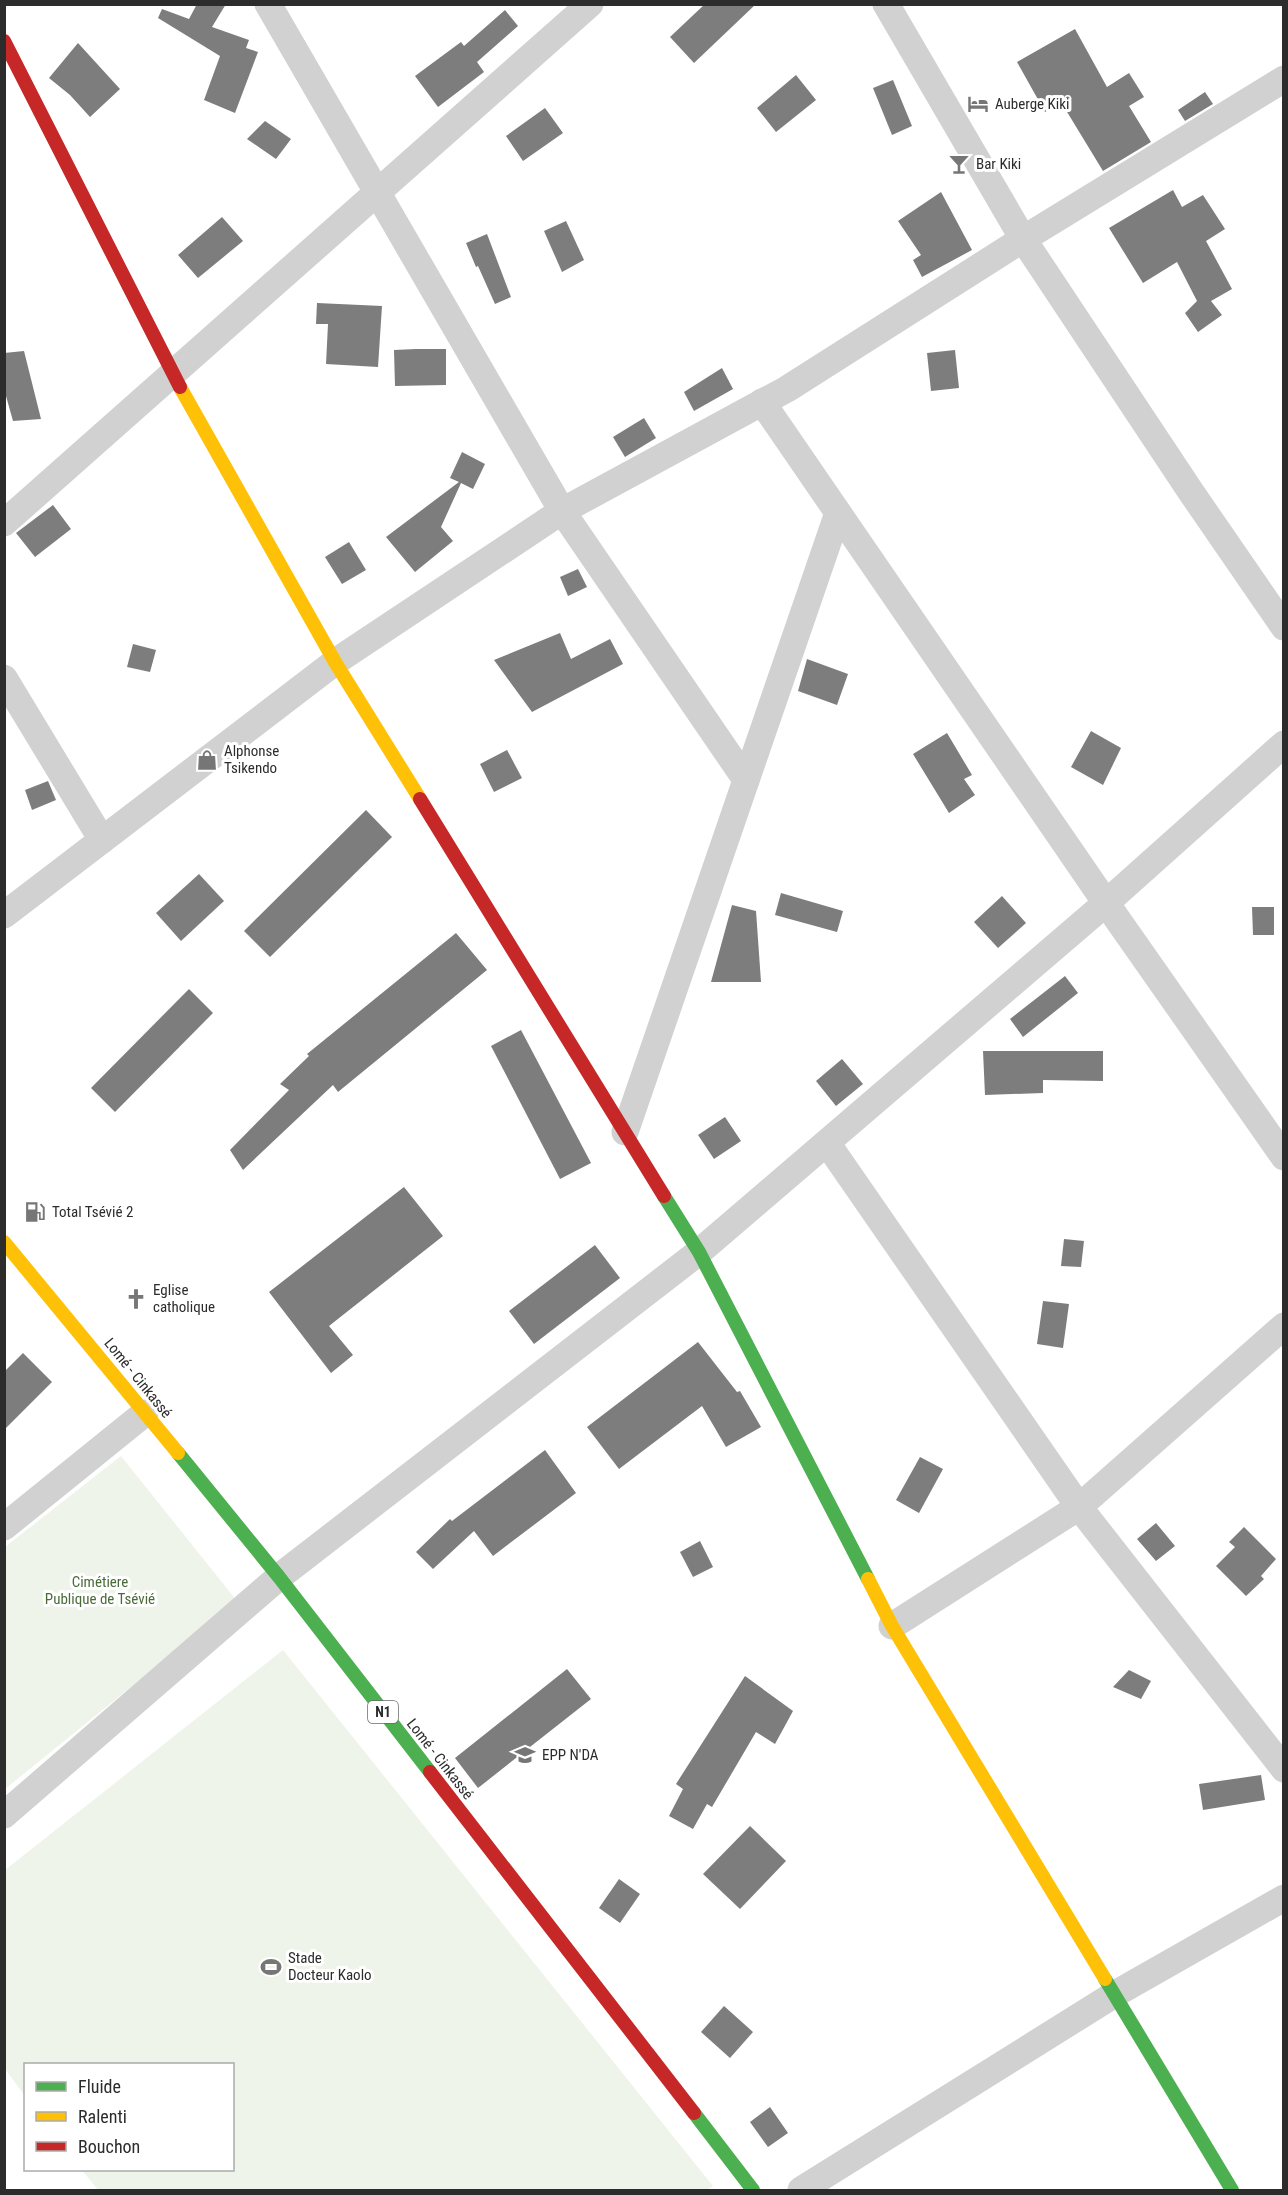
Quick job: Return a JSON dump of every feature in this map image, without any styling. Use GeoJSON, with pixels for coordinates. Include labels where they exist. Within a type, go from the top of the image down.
{"type":"FeatureCollection","features":[{"type":"Feature","properties":{"kind":"main road"},"geometry":{"type":"LineString","coordinates":[[4,41],[173,374],[335,662],[699,1252],[892,1626],[1232,2190]]}},
{"type":"Feature","properties":{"kind":"main road","name":"Lomé - Cinkassé"},"geometry":{"type":"LineString","coordinates":[[4,1242],[279,1577],[753,2190]]}},
{"type":"Feature","properties":{"kind":"street"},"geometry":{"type":"LineString","coordinates":[[268,4],[562,511],[746,780]]}},
{"type":"Feature","properties":{"kind":"street"},"geometry":{"type":"LineString","coordinates":[[4,524],[590,4]]}},
{"type":"Feature","properties":{"kind":"street"},"geometry":{"type":"LineString","coordinates":[[886,4],[1023,239],[1191,492],[1284,627]]}},
{"type":"Feature","properties":{"kind":"street"},"geometry":{"type":"LineString","coordinates":[[4,915],[335,662],[562,511],[797,382],[1023,239],[1284,79]]}},
{"type":"Feature","properties":{"kind":"street"},"geometry":{"type":"LineString","coordinates":[[762,402],[1106,903],[1284,1157]]}},
{"type":"Feature","properties":{"kind":"street"},"geometry":{"type":"LineString","coordinates":[[625,1132],[838,513]]}},
{"type":"Feature","properties":{"kind":"street"},"geometry":{"type":"LineString","coordinates":[[4,678],[102,840]]}},
{"type":"Feature","properties":{"kind":"street"},"geometry":{"type":"LineString","coordinates":[[4,1815],[279,1577],[699,1252],[1106,903],[1284,744]]}},
{"type":"Feature","properties":{"kind":"street"},"geometry":{"type":"LineString","coordinates":[[827,1143],[1079,1507],[1284,1769]]}},
{"type":"Feature","properties":{"kind":"street"},"geometry":{"type":"LineString","coordinates":[[892,1626],[1079,1507],[1284,1326]]}},
{"type":"Feature","properties":{"kind":"street"},"geometry":{"type":"LineString","coordinates":[[4,1527],[145,1413]]}},
{"type":"Feature","properties":{"kind":"street"},"geometry":{"type":"LineString","coordinates":[[801,2190],[1115,1994],[1284,1898]]}},
{"type":"Feature","properties":{"kind":"green space","name":"Cimétiere Publique de Tsévié"},"geometry":{"type":"Polygon","coordinates":[[[121,1456],[237,1601],[5,1789],[5,1547],[121,1456]]]}},
{"type":"Feature","properties":{"kind":"green space","name":"Stade Docteur Kaolo"},"geometry":{"type":"Polygon","coordinates":[[[283,1650],[713,2186],[707,2190],[98,2190],[83,2171],[234,2171],[234,2063],[24,2063],[24,2095],[5,2069],[5,1870],[283,1650]]]}},
{"type":"Feature","properties":{"kind":"building"},"geometry":{"type":"Polygon","coordinates":[[[197,4],[226,4],[212,27],[249,40],[246,48],[258,52],[235,113],[204,100],[220,56],[158,18],[162,9],[189,19],[197,4]]]}},
{"type":"Feature","properties":{"kind":"building"},"geometry":{"type":"Polygon","coordinates":[[[705,4],[756,4],[694,63],[670,37],[705,4]]]}},
{"type":"Feature","properties":{"kind":"building"},"geometry":{"type":"Polygon","coordinates":[[[505,10],[518,26],[477,62],[484,72],[438,107],[415,76],[461,42],[464,46],[505,10]]]}},
{"type":"Feature","properties":{"kind":"building"},"geometry":{"type":"Polygon","coordinates":[[[1075,29],[1107,87],[1129,73],[1144,97],[1129,106],[1151,142],[1103,171],[1061,102],[1045,112],[1017,62],[1075,29]]]}},
{"type":"Feature","properties":{"kind":"building"},"geometry":{"type":"Polygon","coordinates":[[[78,43],[120,89],[90,117],[70,95],[49,78],[78,43]]]}},
{"type":"Feature","properties":{"kind":"building"},"geometry":{"type":"Polygon","coordinates":[[[796,75],[816,100],[776,132],[757,108],[796,75]]]}},
{"type":"Feature","properties":{"kind":"building"},"geometry":{"type":"Polygon","coordinates":[[[893,80],[912,126],[892,135],[873,88],[893,80]]]}},
{"type":"Feature","properties":{"kind":"building"},"geometry":{"type":"Polygon","coordinates":[[[1205,92],[1213,104],[1185,121],[1178,110],[1205,92]]]}},
{"type":"Feature","properties":{"kind":"building"},"geometry":{"type":"Polygon","coordinates":[[[545,108],[563,133],[523,161],[506,136],[545,108]]]}},
{"type":"Feature","properties":{"kind":"building"},"geometry":{"type":"Polygon","coordinates":[[[265,121],[291,139],[276,159],[247,139],[265,121]]]}},
{"type":"Feature","properties":{"kind":"building"},"geometry":{"type":"Polygon","coordinates":[[[1173,190],[1182,207],[1203,195],[1225,229],[1206,241],[1232,289],[1211,301],[1222,315],[1198,332],[1185,313],[1197,301],[1177,262],[1143,283],[1109,228],[1173,190]]]}},
{"type":"Feature","properties":{"kind":"building"},"geometry":{"type":"Polygon","coordinates":[[[941,192],[972,250],[922,277],[913,260],[921,255],[898,221],[941,192]]]}},
{"type":"Feature","properties":{"kind":"building"},"geometry":{"type":"Polygon","coordinates":[[[222,217],[243,241],[198,278],[178,255],[222,217]]]}},
{"type":"Feature","properties":{"kind":"building"},"geometry":{"type":"Polygon","coordinates":[[[566,221],[584,260],[562,272],[544,231],[566,221]]]}},
{"type":"Feature","properties":{"kind":"building"},"geometry":{"type":"Polygon","coordinates":[[[487,234],[511,297],[495,304],[466,243],[487,234]]]}},
{"type":"Feature","properties":{"kind":"building"},"geometry":{"type":"Polygon","coordinates":[[[317,303],[382,306],[378,367],[326,364],[328,324],[316,324],[317,303]]]}},
{"type":"Feature","properties":{"kind":"building"},"geometry":{"type":"Polygon","coordinates":[[[446,349],[446,385],[395,386],[394,350],[446,349]]]}},
{"type":"Feature","properties":{"kind":"building"},"geometry":{"type":"Polygon","coordinates":[[[955,350],[959,388],[931,391],[927,353],[955,350]]]}},
{"type":"Feature","properties":{"kind":"building"},"geometry":{"type":"Polygon","coordinates":[[[24,351],[41,419],[13,421],[4,389],[4,353],[24,351]]]}},
{"type":"Feature","properties":{"kind":"building"},"geometry":{"type":"Polygon","coordinates":[[[722,368],[733,389],[694,411],[684,392],[722,368]]]}},
{"type":"Feature","properties":{"kind":"building"},"geometry":{"type":"Polygon","coordinates":[[[644,418],[656,438],[625,457],[613,437],[644,418]]]}},
{"type":"Feature","properties":{"kind":"building"},"geometry":{"type":"Polygon","coordinates":[[[462,452],[485,464],[473,489],[461,483],[441,527],[453,541],[415,572],[386,537],[459,482],[450,478],[462,452]]]}},
{"type":"Feature","properties":{"kind":"building"},"geometry":{"type":"Polygon","coordinates":[[[53,505],[71,529],[35,557],[16,533],[53,505]]]}},
{"type":"Feature","properties":{"kind":"building"},"geometry":{"type":"Polygon","coordinates":[[[349,542],[366,570],[342,584],[325,557],[349,542]]]}},
{"type":"Feature","properties":{"kind":"building"},"geometry":{"type":"Polygon","coordinates":[[[578,569],[587,587],[568,596],[560,577],[578,569]]]}},
{"type":"Feature","properties":{"kind":"building"},"geometry":{"type":"Polygon","coordinates":[[[560,633],[571,659],[610,639],[623,664],[532,712],[494,660],[560,633]]]}},
{"type":"Feature","properties":{"kind":"building"},"geometry":{"type":"Polygon","coordinates":[[[133,644],[156,650],[150,672],[127,667],[133,644]]]}},
{"type":"Feature","properties":{"kind":"building"},"geometry":{"type":"Polygon","coordinates":[[[807,659],[848,674],[837,705],[798,691],[807,659]]]}},
{"type":"Feature","properties":{"kind":"building"},"geometry":{"type":"Polygon","coordinates":[[[1091,731],[1121,748],[1103,785],[1071,767],[1091,731]]]}},
{"type":"Feature","properties":{"kind":"building"},"geometry":{"type":"Polygon","coordinates":[[[947,733],[972,775],[964,779],[975,795],[949,813],[913,754],[947,733]]]}},
{"type":"Feature","properties":{"kind":"building"},"geometry":{"type":"Polygon","coordinates":[[[507,750],[522,778],[494,792],[480,764],[507,750]]]}},
{"type":"Feature","properties":{"kind":"building"},"geometry":{"type":"Polygon","coordinates":[[[48,781],[56,800],[32,810],[25,790],[48,781]]]}},
{"type":"Feature","properties":{"kind":"building"},"geometry":{"type":"Polygon","coordinates":[[[366,810],[392,837],[270,957],[244,931],[366,810]]]}},
{"type":"Feature","properties":{"kind":"building"},"geometry":{"type":"Polygon","coordinates":[[[199,874],[224,901],[181,941],[156,913],[199,874]]]}},
{"type":"Feature","properties":{"kind":"building"},"geometry":{"type":"Polygon","coordinates":[[[781,893],[843,911],[837,932],[775,915],[781,893]]]}},
{"type":"Feature","properties":{"kind":"building"},"geometry":{"type":"Polygon","coordinates":[[[1002,896],[1026,923],[998,948],[974,922],[1002,896]]]}},
{"type":"Feature","properties":{"kind":"building"},"geometry":{"type":"Polygon","coordinates":[[[732,905],[756,911],[761,982],[711,982],[732,905]]]}},
{"type":"Feature","properties":{"kind":"building"},"geometry":{"type":"Polygon","coordinates":[[[1252,907],[1274,907],[1274,935],[1253,935],[1252,907]]]}},
{"type":"Feature","properties":{"kind":"building"},"geometry":{"type":"Polygon","coordinates":[[[456,933],[487,970],[338,1092],[333,1085],[243,1170],[230,1150],[289,1090],[280,1084],[309,1056],[307,1054],[456,933]]]}},
{"type":"Feature","properties":{"kind":"building"},"geometry":{"type":"Polygon","coordinates":[[[1065,976],[1078,993],[1023,1037],[1010,1019],[1065,976]]]}},
{"type":"Feature","properties":{"kind":"building"},"geometry":{"type":"Polygon","coordinates":[[[189,989],[213,1013],[115,1112],[91,1088],[189,989]]]}},
{"type":"Feature","properties":{"kind":"building"},"geometry":{"type":"Polygon","coordinates":[[[521,1030],[591,1163],[560,1179],[491,1046],[521,1030]]]}},
{"type":"Feature","properties":{"kind":"building"},"geometry":{"type":"Polygon","coordinates":[[[983,1051],[1103,1051],[1103,1081],[1043,1080],[1043,1093],[985,1095],[983,1051]]]}},
{"type":"Feature","properties":{"kind":"building"},"geometry":{"type":"Polygon","coordinates":[[[842,1059],[863,1084],[836,1106],[816,1081],[842,1059]]]}},
{"type":"Feature","properties":{"kind":"building"},"geometry":{"type":"Polygon","coordinates":[[[725,1117],[741,1141],[714,1159],[698,1135],[725,1117]]]}},
{"type":"Feature","properties":{"kind":"building"},"geometry":{"type":"Polygon","coordinates":[[[404,1187],[443,1236],[329,1326],[353,1355],[331,1373],[269,1292],[404,1187]]]}},
{"type":"Feature","properties":{"kind":"building"},"geometry":{"type":"Polygon","coordinates":[[[1064,1239],[1084,1241],[1081,1267],[1061,1266],[1064,1239]]]}},
{"type":"Feature","properties":{"kind":"building"},"geometry":{"type":"Polygon","coordinates":[[[595,1245],[620,1278],[534,1344],[509,1311],[595,1245]]]}},
{"type":"Feature","properties":{"kind":"building"},"geometry":{"type":"Polygon","coordinates":[[[1043,1301],[1069,1304],[1063,1348],[1037,1344],[1043,1301]]]}},
{"type":"Feature","properties":{"kind":"building"},"geometry":{"type":"Polygon","coordinates":[[[698,1342],[737,1392],[740,1391],[761,1427],[726,1447],[702,1406],[619,1469],[587,1427],[698,1342]]]}},
{"type":"Feature","properties":{"kind":"building"},"geometry":{"type":"Polygon","coordinates":[[[23,1353],[52,1382],[4,1430],[4,1372],[23,1353]]]}},
{"type":"Feature","properties":{"kind":"building"},"geometry":{"type":"Polygon","coordinates":[[[545,1450],[576,1493],[493,1556],[474,1531],[433,1569],[416,1552],[450,1519],[452,1521],[545,1450]]]}},
{"type":"Feature","properties":{"kind":"building"},"geometry":{"type":"Polygon","coordinates":[[[920,1457],[943,1469],[919,1513],[896,1500],[920,1457]]]}},
{"type":"Feature","properties":{"kind":"building"},"geometry":{"type":"Polygon","coordinates":[[[1156,1523],[1175,1546],[1156,1561],[1137,1539],[1156,1523]]]}},
{"type":"Feature","properties":{"kind":"building"},"geometry":{"type":"Polygon","coordinates":[[[1244,1527],[1276,1559],[1261,1576],[1264,1579],[1246,1596],[1216,1566],[1235,1547],[1229,1542],[1244,1527]]]}},
{"type":"Feature","properties":{"kind":"building"},"geometry":{"type":"Polygon","coordinates":[[[700,1541],[713,1567],[693,1577],[680,1552],[700,1541]]]}},
{"type":"Feature","properties":{"kind":"building"},"geometry":{"type":"Polygon","coordinates":[[[567,1669],[591,1699],[478,1788],[455,1758],[567,1669]]]}},
{"type":"Feature","properties":{"kind":"building"},"geometry":{"type":"Polygon","coordinates":[[[1129,1670],[1151,1681],[1141,1699],[1113,1687],[1129,1670]]]}},
{"type":"Feature","properties":{"kind":"building"},"geometry":{"type":"Polygon","coordinates":[[[745,1676],[793,1711],[775,1744],[756,1732],[712,1807],[707,1804],[693,1829],[669,1816],[683,1789],[676,1784],[745,1676]]]}},
{"type":"Feature","properties":{"kind":"building"},"geometry":{"type":"Polygon","coordinates":[[[1261,1775],[1265,1800],[1203,1810],[1199,1784],[1261,1775]]]}},
{"type":"Feature","properties":{"kind":"building"},"geometry":{"type":"Polygon","coordinates":[[[750,1826],[786,1861],[740,1909],[703,1874],[750,1826]]]}},
{"type":"Feature","properties":{"kind":"building"},"geometry":{"type":"Polygon","coordinates":[[[619,1879],[640,1894],[620,1923],[599,1908],[619,1879]]]}},
{"type":"Feature","properties":{"kind":"building"},"geometry":{"type":"Polygon","coordinates":[[[724,2006],[753,2032],[730,2058],[701,2032],[724,2006]]]}},
{"type":"Feature","properties":{"kind":"building"},"geometry":{"type":"Polygon","coordinates":[[[770,2107],[788,2133],[768,2147],[750,2122],[770,2107]]]}},
{"type":"Feature","properties":{"kind":"traffic: fast"},"geometry":{"type":"LineString","coordinates":[[664,1196],[699,1252],[868,1579]]}},
{"type":"Feature","properties":{"kind":"traffic: fast"},"geometry":{"type":"LineString","coordinates":[[178,1453],[279,1577],[430,1772]]}},
{"type":"Feature","properties":{"kind":"traffic: fast"},"geometry":{"type":"LineString","coordinates":[[1105,1979],[1232,2190]]}},
{"type":"Feature","properties":{"kind":"traffic: fast"},"geometry":{"type":"LineString","coordinates":[[694,2113],[753,2190]]}},
{"type":"Feature","properties":{"kind":"traffic: slow"},"geometry":{"type":"LineString","coordinates":[[180,387],[335,662],[420,799]]}},
{"type":"Feature","properties":{"kind":"traffic: slow"},"geometry":{"type":"LineString","coordinates":[[4,1242],[178,1453]]}},
{"type":"Feature","properties":{"kind":"traffic: slow"},"geometry":{"type":"LineString","coordinates":[[868,1579],[892,1626],[1105,1979]]}},
{"type":"Feature","properties":{"kind":"traffic: jam"},"geometry":{"type":"LineString","coordinates":[[4,41],[180,387]]}},
{"type":"Feature","properties":{"kind":"traffic: jam"},"geometry":{"type":"LineString","coordinates":[[420,799],[664,1196]]}},
{"type":"Feature","properties":{"kind":"traffic: jam"},"geometry":{"type":"LineString","coordinates":[[430,1772],[694,2113]]}},
{"type":"Feature","properties":{"kind":"place","name":"Auberge Kiki"},"geometry":{"type":"Point","coordinates":[978,104]}},
{"type":"Feature","properties":{"kind":"place","name":"Bar Kiki"},"geometry":{"type":"Point","coordinates":[959,164]}},
{"type":"Feature","properties":{"kind":"place","name":"Alphonse Tsikendo"},"geometry":{"type":"Point","coordinates":[207,760]}},
{"type":"Feature","properties":{"kind":"place","name":"Total Tsévié 2"},"geometry":{"type":"Point","coordinates":[35,1212]}},
{"type":"Feature","properties":{"kind":"place","name":"Eglise catholique"},"geometry":{"type":"Point","coordinates":[136,1299]}},
{"type":"Feature","properties":{"kind":"place","name":"EPP N'DA"},"geometry":{"type":"Point","coordinates":[525,1755]}},
{"type":"Feature","properties":{"kind":"place","name":"Stade Docteur Kaolo"},"geometry":{"type":"Point","coordinates":[271,1967]}}]}
